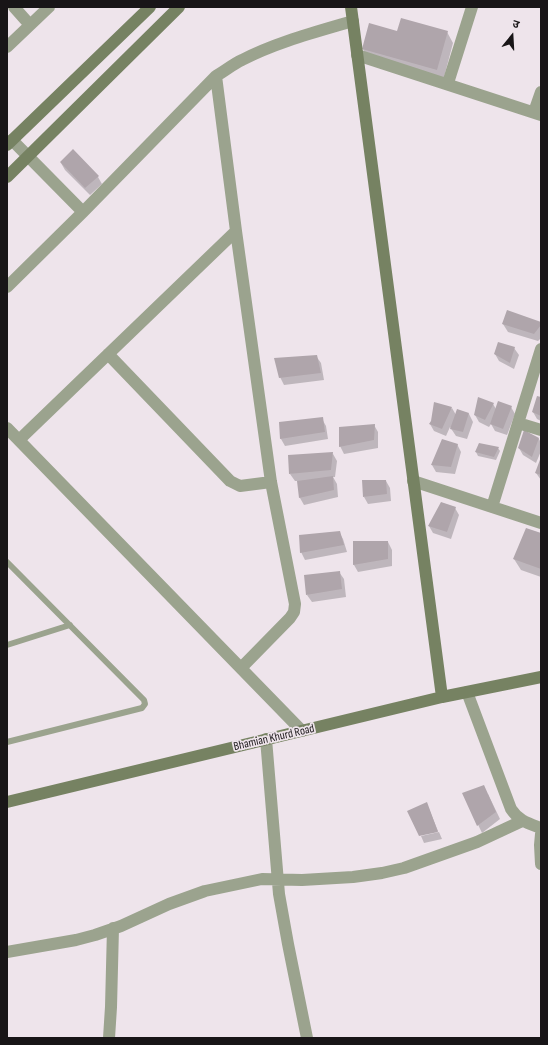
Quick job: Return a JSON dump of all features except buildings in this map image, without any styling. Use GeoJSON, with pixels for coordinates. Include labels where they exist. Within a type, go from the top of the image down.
{"type":"FeatureCollection","features":[{"type":"Feature","properties":{"kind":"street"},"geometry":{"type":"LineString","coordinates":[[14,7],[30,25]]}},
{"type":"Feature","properties":{"kind":"street"},"geometry":{"type":"LineString","coordinates":[[7,47],[48,7]]}},
{"type":"Feature","properties":{"kind":"street"},"geometry":{"type":"LineString","coordinates":[[83,212],[28,156],[10,143],[150,7]]}},
{"type":"Feature","properties":{"kind":"street"},"geometry":{"type":"LineString","coordinates":[[7,177],[179,7]]}},
{"type":"Feature","properties":{"kind":"street"},"geometry":{"type":"LineString","coordinates":[[351,7],[442,697]]}},
{"type":"Feature","properties":{"kind":"street"},"geometry":{"type":"LineString","coordinates":[[448,83],[472,7]]}},
{"type":"Feature","properties":{"kind":"street"},"geometry":{"type":"LineString","coordinates":[[7,287],[83,212],[216,76],[242,60],[272,47],[305,35],[353,21]]}},
{"type":"Feature","properties":{"kind":"street"},"geometry":{"type":"LineString","coordinates":[[357,55],[448,83],[538,114],[541,92]]}},
{"type":"Feature","properties":{"kind":"street"},"geometry":{"type":"LineString","coordinates":[[216,76],[271,482],[295,604],[294,612],[290,618],[241,668]]}},
{"type":"Feature","properties":{"kind":"street"},"geometry":{"type":"LineString","coordinates":[[19,440],[236,231]]}},
{"type":"Feature","properties":{"kind":"street"},"geometry":{"type":"LineString","coordinates":[[492,507],[541,349]]}},
{"type":"Feature","properties":{"kind":"street"},"geometry":{"type":"LineString","coordinates":[[108,354],[230,481],[240,486],[271,482]]}},
{"type":"Feature","properties":{"kind":"street"},"geometry":{"type":"LineString","coordinates":[[518,423],[541,430]]}},
{"type":"Feature","properties":{"kind":"street"},"geometry":{"type":"LineString","coordinates":[[7,428],[302,731]]}},
{"type":"Feature","properties":{"kind":"street"},"geometry":{"type":"LineString","coordinates":[[413,481],[541,524]]}},
{"type":"Feature","properties":{"kind":"street","name":"Bhamian Khurd Road"},"geometry":{"type":"LineString","coordinates":[[7,802],[442,697],[541,677]]}},
{"type":"Feature","properties":{"kind":"street"},"geometry":{"type":"LineString","coordinates":[[467,692],[511,809],[522,821],[541,828]]}},
{"type":"Feature","properties":{"kind":"street"},"geometry":{"type":"LineString","coordinates":[[266,739],[277,878],[288,944],[307,1038]]}},
{"type":"Feature","properties":{"kind":"street"},"geometry":{"type":"LineString","coordinates":[[7,952],[76,940],[113,928],[169,904],[205,891],[262,879],[277,878],[302,880],[352,877],[404,868],[477,842],[522,821]]}},
{"type":"Feature","properties":{"kind":"street"},"geometry":{"type":"LineString","coordinates":[[541,834],[541,864]]}},
{"type":"Feature","properties":{"kind":"street"},"geometry":{"type":"LineString","coordinates":[[109,1038],[112,1007],[113,928]]}},
{"type":"Feature","properties":{"kind":"lane"},"geometry":{"type":"LineString","coordinates":[[7,562],[144,700],[145,704],[142,708],[7,742]]}},
{"type":"Feature","properties":{"kind":"lane"},"geometry":{"type":"LineString","coordinates":[[7,645],[70,626]]}}]}
